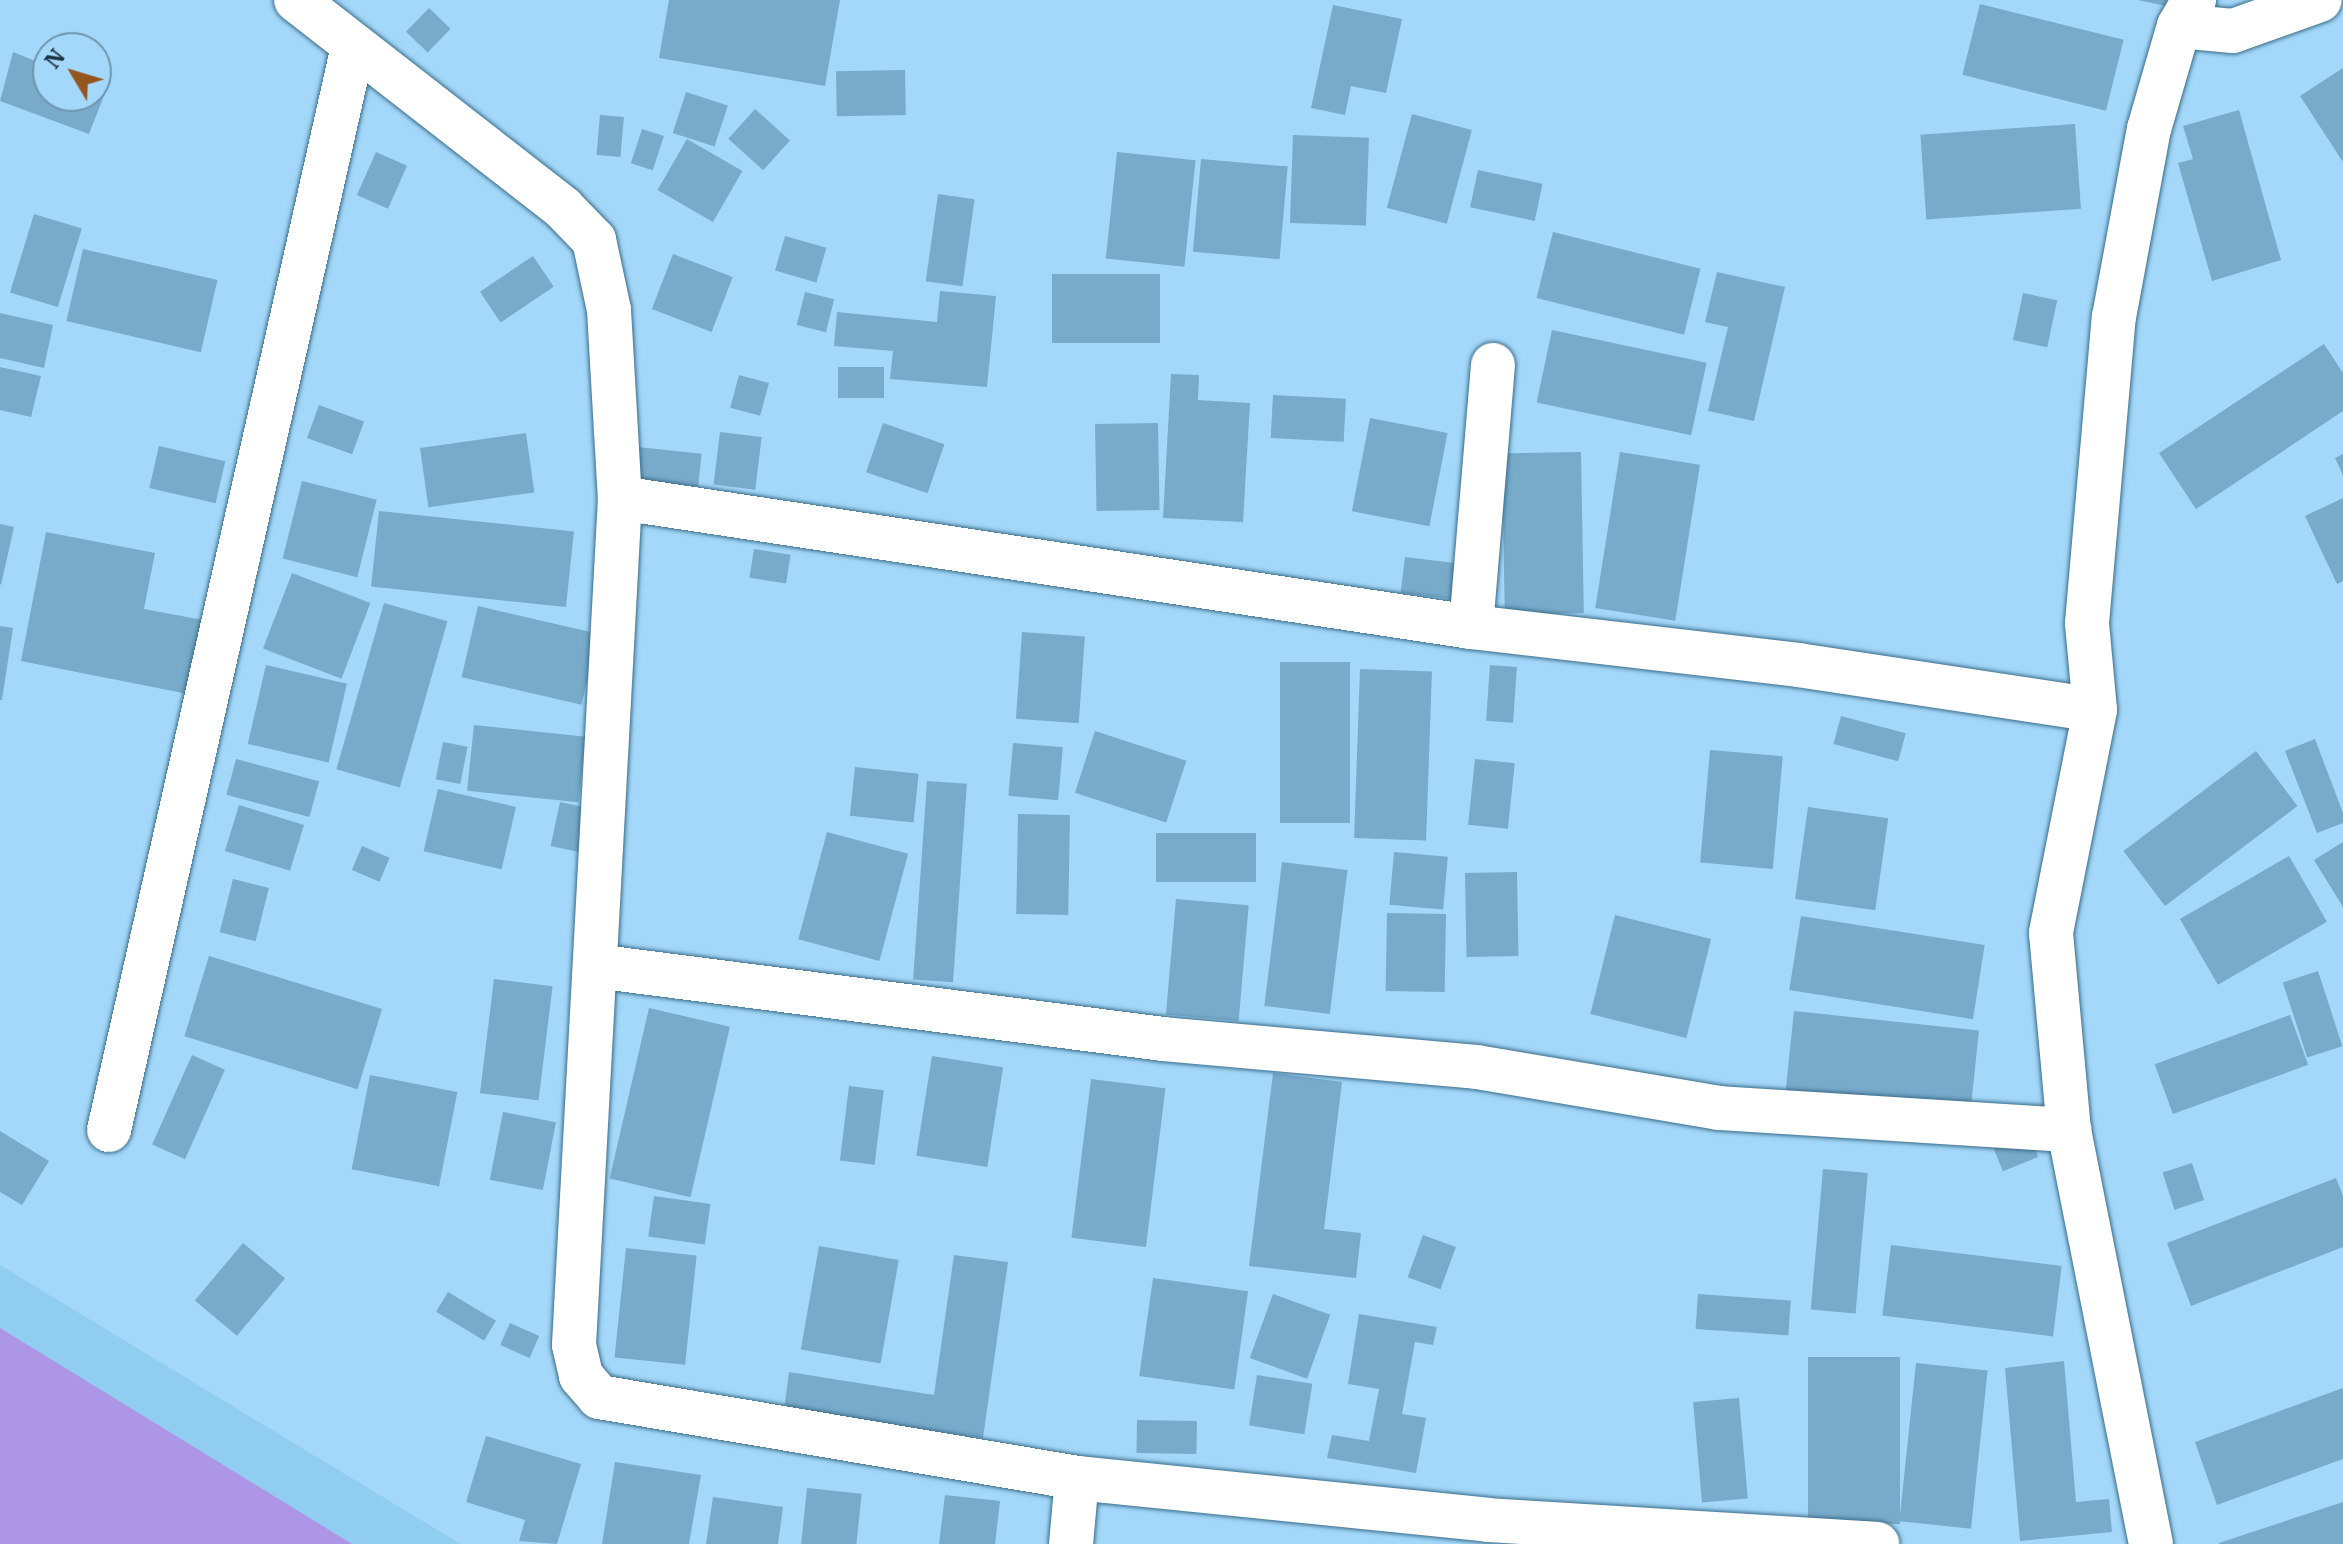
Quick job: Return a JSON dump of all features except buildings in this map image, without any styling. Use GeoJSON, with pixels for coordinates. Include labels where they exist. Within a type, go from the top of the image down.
{"type":"FeatureCollection","features":[{"type":"Feature","properties":{"kind":"street"},"geometry":{"type":"LineString","coordinates":[[296,0],[563,208],[594,240],[609,310],[620,498],[574,1345],[581,1376],[599,1397],[1077,1478],[1487,1520],[1877,1544]]}},
{"type":"Feature","properties":{"kind":"street"},"geometry":{"type":"LineString","coordinates":[[2151,1544],[2069,1130],[2051,933],[2095,710],[2087,623],[2114,317],[2149,129],[2186,13],[2233,31],[2320,0]]}},
{"type":"Feature","properties":{"kind":"street"},"geometry":{"type":"LineString","coordinates":[[109,1130],[353,46]]}},
{"type":"Feature","properties":{"kind":"street"},"geometry":{"type":"LineString","coordinates":[[1471,627],[1493,365]]}},
{"type":"Feature","properties":{"kind":"street"},"geometry":{"type":"LineString","coordinates":[[620,498],[1471,627],[1798,665],[2095,710]]}},
{"type":"Feature","properties":{"kind":"street"},"geometry":{"type":"LineString","coordinates":[[595,966],[1163,1039],[1477,1067],[1719,1108],[2069,1130]]}},
{"type":"Feature","properties":{"kind":"street"},"geometry":{"type":"LineString","coordinates":[[1071,1544],[1077,1478]]}},
{"type":"Feature","properties":{"kind":"shaded area"},"geometry":{"type":"Polygon","coordinates":[[[0,1265],[401,1508],[461,1544],[0,1544],[0,1265]]]}},
{"type":"Feature","properties":{"kind":"shaded area"},"geometry":{"type":"Polygon","coordinates":[[[0,1328],[352,1544],[0,1544],[0,1328]]]}}]}
